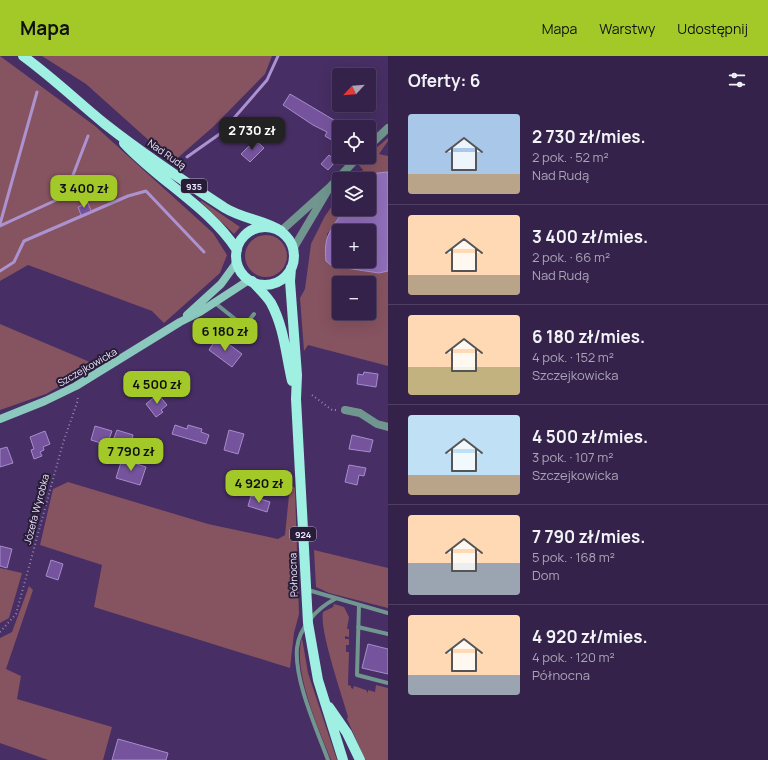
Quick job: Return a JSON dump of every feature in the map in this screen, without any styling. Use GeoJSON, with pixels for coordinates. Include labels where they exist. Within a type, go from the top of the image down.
{"type":"FeatureCollection","features":[{"type":"Feature","properties":{"kind":"main road","name":"Nad Rudą"},"geometry":{"type":"LineString","coordinates":[[23,56],[106,124],[154,160],[226,208],[245,218],[269,224],[281,231]]}},
{"type":"Feature","properties":{"kind":"main road","name":"Nad Rudą"},"geometry":{"type":"LineString","coordinates":[[106,124],[142,161],[218,225],[237,250]]}},
{"type":"Feature","properties":{"kind":"main road"},"geometry":{"type":"LineString","coordinates":[[237,262],[237,250],[243,238],[254,229],[269,227],[281,231],[288,237],[293,249]]}},
{"type":"Feature","properties":{"kind":"main road","name":"924"},"geometry":{"type":"LineString","coordinates":[[291,268],[294,259],[293,249]]}},
{"type":"Feature","properties":{"kind":"main road","name":"924"},"geometry":{"type":"LineString","coordinates":[[237,262],[241,271],[251,280]]}},
{"type":"Feature","properties":{"kind":"main road","name":"Szczejkowicka"},"geometry":{"type":"LineString","coordinates":[[180,322],[221,284],[237,262]]}},
{"type":"Feature","properties":{"kind":"main road"},"geometry":{"type":"LineString","coordinates":[[251,280],[264,284],[275,283],[285,277],[291,268]]}},
{"type":"Feature","properties":{"kind":"main road","name":"Północna"},"geometry":{"type":"LineString","coordinates":[[291,268],[290,281],[297,375],[296,399],[305,590],[308,623],[317,675],[335,738],[343,760]]}},
{"type":"Feature","properties":{"kind":"main road","name":"Północna"},"geometry":{"type":"LineString","coordinates":[[251,280],[271,303],[279,322],[296,399]]}},
{"type":"Feature","properties":{"kind":"main road","name":"Szczejkowicka"},"geometry":{"type":"LineString","coordinates":[[0,419],[45,402],[76,386],[251,280]]}},
{"type":"Feature","properties":{"kind":"main road","name":"Północna"},"geometry":{"type":"LineString","coordinates":[[324,700],[347,733],[360,760]]}},
{"type":"Feature","properties":{"kind":"street"},"geometry":{"type":"LineString","coordinates":[[376,139],[388,128]]}},
{"type":"Feature","properties":{"kind":"street"},"geometry":{"type":"LineString","coordinates":[[281,231],[330,187],[351,164]]}},
{"type":"Feature","properties":{"kind":"street"},"geometry":{"type":"LineString","coordinates":[[293,249],[330,187]]}},
{"type":"Feature","properties":{"kind":"street"},"geometry":{"type":"LineString","coordinates":[[345,410],[360,413],[378,424],[388,427]]}},
{"type":"Feature","properties":{"kind":"lane"},"geometry":{"type":"LineString","coordinates":[[215,303],[255,335]]}},
{"type":"Feature","properties":{"kind":"lane"},"geometry":{"type":"LineString","coordinates":[[244,327],[254,314]]}},
{"type":"Feature","properties":{"kind":"lane"},"geometry":{"type":"LineString","coordinates":[[305,590],[328,595],[335,599],[388,613]]}},
{"type":"Feature","properties":{"kind":"lane"},"geometry":{"type":"LineString","coordinates":[[328,760],[310,713],[298,671],[297,648],[304,628],[324,605],[335,599]]}},
{"type":"Feature","properties":{"kind":"lane"},"geometry":{"type":"LineString","coordinates":[[359,605],[357,675],[388,683]]}},
{"type":"Feature","properties":{"kind":"lane"},"geometry":{"type":"LineString","coordinates":[[358,627],[388,634]]}},
{"type":"Feature","properties":{"kind":"path","name":"Józefa Wyrobka"},"geometry":{"type":"LineString","coordinates":[[0,632],[16,614],[63,443],[78,400],[76,386]]}},
{"type":"Feature","properties":{"kind":"path"},"geometry":{"type":"LineString","coordinates":[[312,395],[332,410],[345,410]]}},
{"type":"Feature","properties":{"kind":"shaded area"},"geometry":{"type":"Polygon","coordinates":[[[0,56],[95,126],[213,233],[227,255],[220,273],[164,323],[152,311],[28,265],[0,281],[0,56]]]}},
{"type":"Feature","properties":{"kind":"shaded area"},"geometry":{"type":"Polygon","coordinates":[[[42,56],[272,56],[265,74],[214,126],[173,162],[86,84],[42,56]]]}},
{"type":"Feature","properties":{"kind":"shaded area"},"geometry":{"type":"Polygon","coordinates":[[[388,138],[388,141],[379,154],[388,156],[388,173],[376,175],[376,172],[361,172],[363,170],[358,164],[376,164],[376,148],[388,138]]]}},
{"type":"Feature","properties":{"kind":"shaded area"},"geometry":{"type":"Polygon","coordinates":[[[388,172],[388,271],[379,273],[345,268],[376,268],[376,224],[335,224],[340,216],[376,216],[376,174],[388,172]]]}},
{"type":"Feature","properties":{"kind":"shaded area"},"geometry":{"type":"Polygon","coordinates":[[[200,201],[202,201],[240,227],[234,234],[200,201]]]}},
{"type":"Feature","properties":{"kind":"shaded area"},"geometry":{"type":"Polygon","coordinates":[[[332,206],[332,216],[340,216],[334,224],[332,224],[332,227],[327,234],[332,268],[345,268],[379,273],[388,271],[388,366],[308,345],[304,351],[300,298],[305,289],[311,244],[325,216],[332,206]]]}},
{"type":"Feature","properties":{"kind":"shaded area"},"geometry":{"type":"Polygon","coordinates":[[[332,228],[332,266],[326,261],[325,252],[329,233],[332,228]]]}},
{"type":"Feature","properties":{"kind":"shaded area"},"geometry":{"type":"Polygon","coordinates":[[[266,235],[281,241],[287,256],[281,271],[266,277],[251,271],[245,256],[251,241],[266,235]]]}},
{"type":"Feature","properties":{"kind":"shaded area"},"geometry":{"type":"Polygon","coordinates":[[[0,324],[97,365],[46,394],[0,410],[0,324]]]}},
{"type":"Feature","properties":{"kind":"shaded area"},"geometry":{"type":"Polygon","coordinates":[[[68,482],[208,524],[278,539],[285,535],[290,485],[295,488],[299,614],[294,633],[290,668],[94,607],[102,565],[40,545],[53,489],[68,482]]]}},
{"type":"Feature","properties":{"kind":"shaded area"},"geometry":{"type":"Polygon","coordinates":[[[314,550],[388,568],[388,608],[329,593],[316,587],[314,550]]]}},
{"type":"Feature","properties":{"kind":"shaded area"},"geometry":{"type":"Polygon","coordinates":[[[0,568],[22,573],[9,618],[0,623],[0,568]]]}},
{"type":"Feature","properties":{"kind":"shaded area"},"geometry":{"type":"Polygon","coordinates":[[[29,586],[33,590],[6,669],[21,676],[17,699],[112,727],[103,760],[48,760],[0,743],[0,638],[12,632],[29,586]]]}},
{"type":"Feature","properties":{"kind":"shaded area"},"geometry":{"type":"Polygon","coordinates":[[[334,604],[344,607],[349,617],[347,629],[349,629],[349,637],[345,636],[345,639],[349,639],[349,645],[346,645],[346,652],[349,652],[348,685],[353,689],[354,686],[366,690],[368,693],[368,690],[375,692],[376,685],[388,688],[388,760],[365,760],[347,719],[348,717],[324,633],[323,612],[333,607],[334,604]]]}},
{"type":"Feature","properties":{"kind":"shaded area"},"geometry":{"type":"Polygon","coordinates":[[[302,638],[308,673],[337,760],[331,760],[308,699],[301,666],[300,651],[302,638]]]}},
{"type":"Feature","properties":{"kind":"building"},"geometry":{"type":"Polygon","coordinates":[[[290,94],[334,120],[332,120],[332,140],[325,136],[327,132],[313,125],[283,105],[290,94]]]}},
{"type":"Feature","properties":{"kind":"building"},"geometry":{"type":"Polygon","coordinates":[[[255,140],[264,148],[250,162],[241,154],[255,140]]]}},
{"type":"Feature","properties":{"kind":"building"},"geometry":{"type":"Polygon","coordinates":[[[329,155],[332,158],[332,164],[333,164],[328,170],[321,164],[329,155]]]}},
{"type":"Feature","properties":{"kind":"building"},"geometry":{"type":"Polygon","coordinates":[[[88,203],[91,211],[81,215],[78,207],[88,203]]]}},
{"type":"Feature","properties":{"kind":"building"},"geometry":{"type":"Polygon","coordinates":[[[218,336],[242,354],[232,367],[209,350],[218,336]]]}},
{"type":"Feature","properties":{"kind":"building"},"geometry":{"type":"Polygon","coordinates":[[[364,372],[378,374],[376,387],[357,384],[358,374],[363,375],[364,372]]]}},
{"type":"Feature","properties":{"kind":"building"},"geometry":{"type":"Polygon","coordinates":[[[158,394],[167,405],[161,410],[163,412],[156,417],[146,404],[158,394]]]}},
{"type":"Feature","properties":{"kind":"building"},"geometry":{"type":"Polygon","coordinates":[[[175,425],[187,429],[188,425],[202,429],[201,432],[209,435],[206,444],[172,434],[175,425]]]}},
{"type":"Feature","properties":{"kind":"building"},"geometry":{"type":"Polygon","coordinates":[[[95,426],[112,431],[107,445],[91,440],[95,426]]]}},
{"type":"Feature","properties":{"kind":"building"},"geometry":{"type":"Polygon","coordinates":[[[117,430],[133,435],[131,443],[114,438],[117,430]]]}},
{"type":"Feature","properties":{"kind":"building"},"geometry":{"type":"Polygon","coordinates":[[[229,430],[244,434],[238,454],[224,450],[229,430]]]}},
{"type":"Feature","properties":{"kind":"building"},"geometry":{"type":"Polygon","coordinates":[[[45,431],[50,444],[43,447],[44,450],[40,452],[42,456],[34,459],[31,450],[34,449],[30,437],[45,431]]]}},
{"type":"Feature","properties":{"kind":"building"},"geometry":{"type":"Polygon","coordinates":[[[352,435],[373,440],[370,452],[349,449],[352,435]]]}},
{"type":"Feature","properties":{"kind":"building"},"geometry":{"type":"Polygon","coordinates":[[[7,447],[13,463],[0,467],[0,449],[7,447]]]}},
{"type":"Feature","properties":{"kind":"building"},"geometry":{"type":"Polygon","coordinates":[[[122,459],[146,467],[140,485],[116,478],[122,459]]]}},
{"type":"Feature","properties":{"kind":"building"},"geometry":{"type":"Polygon","coordinates":[[[349,465],[366,468],[364,476],[359,475],[357,485],[345,482],[349,465]]]}},
{"type":"Feature","properties":{"kind":"building"},"geometry":{"type":"Polygon","coordinates":[[[251,496],[270,502],[267,512],[248,506],[251,496]]]}},
{"type":"Feature","properties":{"kind":"building"},"geometry":{"type":"Polygon","coordinates":[[[0,546],[12,549],[7,568],[0,566],[0,546]]]}},
{"type":"Feature","properties":{"kind":"building"},"geometry":{"type":"Polygon","coordinates":[[[51,560],[63,564],[58,580],[46,576],[51,560]]]}},
{"type":"Feature","properties":{"kind":"building"},"geometry":{"type":"Polygon","coordinates":[[[368,644],[388,649],[388,674],[362,668],[368,644]]]}},
{"type":"Feature","properties":{"kind":"building"},"geometry":{"type":"Polygon","coordinates":[[[118,739],[168,753],[166,760],[112,760],[118,739]]]}},
{"type":"Feature","properties":{"kind":"waterway"},"geometry":{"type":"LineString","coordinates":[[187,157],[221,133],[267,80],[278,56]]}},
{"type":"Feature","properties":{"kind":"waterway"},"geometry":{"type":"LineString","coordinates":[[0,224],[37,92]]}},
{"type":"Feature","properties":{"kind":"waterway"},"geometry":{"type":"LineString","coordinates":[[0,226],[65,196],[88,136]]}},
{"type":"Feature","properties":{"kind":"waterway"},"geometry":{"type":"LineString","coordinates":[[0,271],[14,262],[24,241],[128,196],[146,191],[204,252]]}}]}
